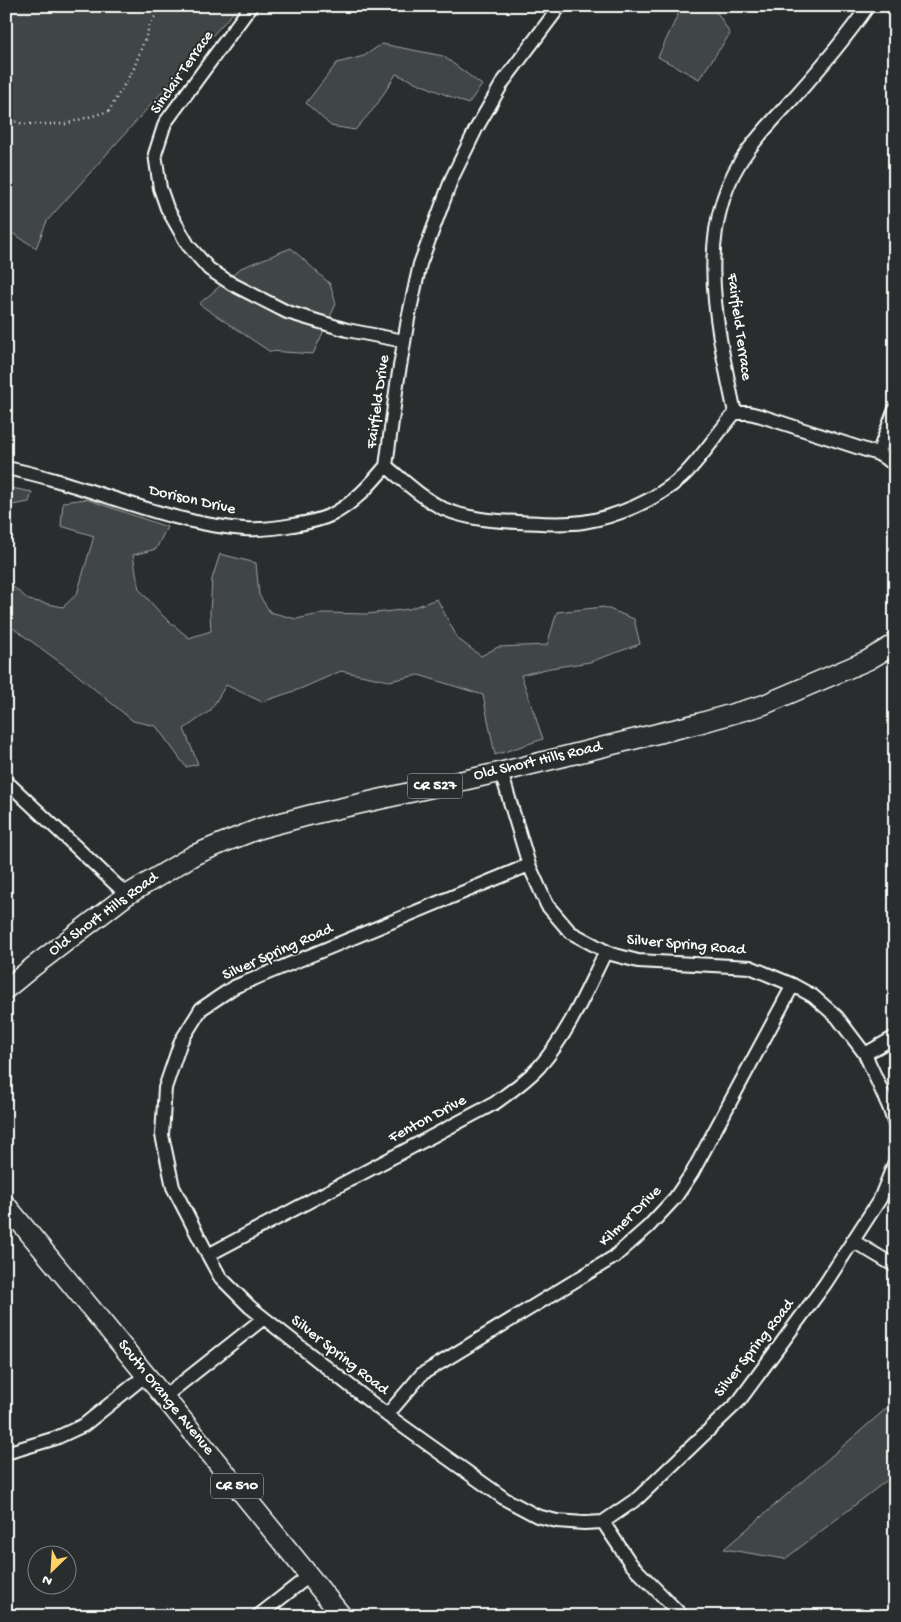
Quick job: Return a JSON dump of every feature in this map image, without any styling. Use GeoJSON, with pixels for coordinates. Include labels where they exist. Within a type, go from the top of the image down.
{"type":"FeatureCollection","features":[{"type":"Feature","properties":{"kind":"main road","name":"Old Short Hills Road"},"geometry":{"type":"LineString","coordinates":[[6,989],[127,895],[194,855],[261,828],[314,814],[501,772],[700,723],[763,705],[868,660],[895,644]]}},
{"type":"Feature","properties":{"kind":"main road","name":"South Orange Avenue"},"geometry":{"type":"LineString","coordinates":[[6,1205],[342,1616]]}},
{"type":"Feature","properties":{"kind":"street","name":"Sinclair Terrace"},"geometry":{"type":"LineString","coordinates":[[251,6],[165,123],[155,154],[160,188],[167,208],[188,245],[209,269],[232,284],[287,312],[348,330],[404,341]]}},
{"type":"Feature","properties":{"kind":"street","name":"Fairfield Drive"},"geometry":{"type":"LineString","coordinates":[[560,6],[503,82],[458,164],[420,264],[404,341],[386,466],[420,494],[444,508],[468,517],[503,522],[582,522],[631,508],[656,495],[682,477],[735,413]]}},
{"type":"Feature","properties":{"kind":"street","name":"Fairfield Terrace"},"geometry":{"type":"LineString","coordinates":[[735,413],[716,307],[713,265],[715,231],[721,207],[733,175],[748,150],[834,52],[868,6]]}},
{"type":"Feature","properties":{"kind":"street"},"geometry":{"type":"LineString","coordinates":[[878,454],[895,410]]}},
{"type":"Feature","properties":{"kind":"street"},"geometry":{"type":"LineString","coordinates":[[735,413],[749,413],[761,416],[878,454],[895,464]]}},
{"type":"Feature","properties":{"kind":"street","name":"Dorison Drive"},"geometry":{"type":"LineString","coordinates":[[6,468],[38,474],[170,516],[244,529],[279,528],[310,522],[331,515],[359,497],[386,466]]}},
{"type":"Feature","properties":{"kind":"street","name":"Silver Spring Road"},"geometry":{"type":"LineString","coordinates":[[501,772],[529,865],[547,905],[570,932],[611,954],[638,961],[750,967],[793,985],[813,996],[837,1018],[865,1054],[895,1125]]}},
{"type":"Feature","properties":{"kind":"street"},"geometry":{"type":"LineString","coordinates":[[6,781],[127,895]]}},
{"type":"Feature","properties":{"kind":"street","name":"Silver Spring Road"},"geometry":{"type":"LineString","coordinates":[[529,865],[234,987],[202,1010],[181,1041],[165,1088],[162,1135],[173,1186],[220,1277],[250,1307],[387,1415],[505,1498],[537,1516],[557,1521],[603,1522],[638,1498],[739,1401],[825,1284],[880,1199],[895,1162]]}},
{"type":"Feature","properties":{"kind":"street","name":"Fenton Drive"},"geometry":{"type":"LineString","coordinates":[[208,1255],[494,1103],[520,1085],[539,1067],[569,1026],[606,951]]}},
{"type":"Feature","properties":{"kind":"street","name":"Kilmer Drive"},"geometry":{"type":"LineString","coordinates":[[387,1415],[422,1374],[614,1257],[648,1227],[675,1198],[692,1173],[793,985]]}},
{"type":"Feature","properties":{"kind":"street"},"geometry":{"type":"LineString","coordinates":[[865,1054],[895,1037]]}},
{"type":"Feature","properties":{"kind":"street"},"geometry":{"type":"LineString","coordinates":[[853,1241],[895,1266]]}},
{"type":"Feature","properties":{"kind":"street"},"geometry":{"type":"LineString","coordinates":[[164,1397],[264,1318]]}},
{"type":"Feature","properties":{"kind":"street"},"geometry":{"type":"LineString","coordinates":[[6,1453],[56,1438],[84,1424],[146,1374]]}},
{"type":"Feature","properties":{"kind":"street"},"geometry":{"type":"LineString","coordinates":[[603,1522],[631,1564],[682,1616]]}},
{"type":"Feature","properties":{"kind":"street"},"geometry":{"type":"LineString","coordinates":[[258,1616],[309,1576]]}},
{"type":"Feature","properties":{"kind":"path"},"geometry":{"type":"LineString","coordinates":[[6,118],[23,124],[65,124],[109,111],[134,68],[150,25],[161,6]]}},
{"type":"Feature","properties":{"kind":"shaded area"},"geometry":{"type":"Polygon","coordinates":[[[6,6],[239,6],[47,221],[36,248],[6,229],[6,6]]]}},
{"type":"Feature","properties":{"kind":"shaded area"},"geometry":{"type":"Polygon","coordinates":[[[682,6],[707,6],[719,15],[730,34],[699,79],[658,57],[682,6]]]}},
{"type":"Feature","properties":{"kind":"shaded area"},"geometry":{"type":"Polygon","coordinates":[[[382,44],[443,56],[482,85],[468,104],[396,74],[376,106],[355,130],[331,126],[306,103],[337,63],[364,56],[382,44]]]}},
{"type":"Feature","properties":{"kind":"shaded area"},"geometry":{"type":"Polygon","coordinates":[[[291,248],[330,284],[336,304],[313,354],[269,351],[199,304],[241,268],[291,248]]]}},
{"type":"Feature","properties":{"kind":"shaded area"},"geometry":{"type":"Polygon","coordinates":[[[6,487],[32,492],[29,502],[6,506],[6,487]]]}},
{"type":"Feature","properties":{"kind":"shaded area"},"geometry":{"type":"Polygon","coordinates":[[[86,499],[167,527],[156,549],[133,555],[139,589],[163,616],[189,638],[211,631],[212,579],[220,554],[256,563],[259,595],[270,612],[296,619],[325,613],[367,614],[409,609],[437,599],[458,639],[481,656],[498,647],[547,645],[557,612],[604,607],[634,619],[640,644],[590,662],[550,668],[521,675],[543,739],[495,755],[483,695],[419,675],[389,681],[341,671],[300,689],[262,702],[226,685],[210,711],[184,729],[198,764],[186,767],[156,726],[133,721],[75,673],[6,623],[6,581],[29,600],[63,607],[77,594],[94,536],[61,526],[63,502],[86,499]]]}},
{"type":"Feature","properties":{"kind":"shaded area"},"geometry":{"type":"Polygon","coordinates":[[[895,1401],[895,1474],[785,1559],[724,1549],[895,1401]]]}}]}
